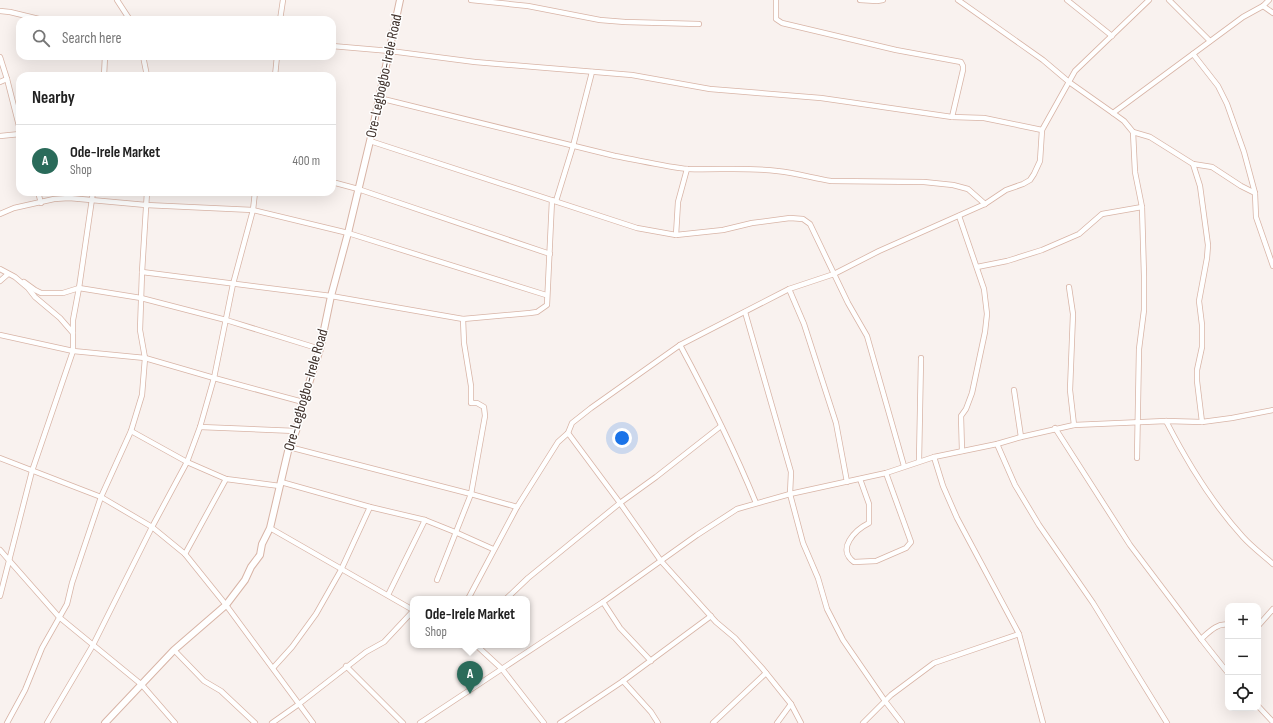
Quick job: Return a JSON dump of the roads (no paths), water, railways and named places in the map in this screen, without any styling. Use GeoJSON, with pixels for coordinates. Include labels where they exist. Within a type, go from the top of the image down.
{"type":"FeatureCollection","features":[{"type":"Feature","properties":{"kind":"main road","name":"Ore-Legbogbo-Irele Road"},"geometry":{"type":"LineString","coordinates":[[104,723],[174,650],[226,605],[245,580],[251,567],[256,561],[270,528],[289,446],[296,431],[303,402],[320,349],[331,296],[370,141],[400,0]]}},
{"type":"Feature","properties":{"kind":"street"},"geometry":{"type":"LineString","coordinates":[[117,0],[127,16]]}},
{"type":"Feature","properties":{"kind":"street"},"geometry":{"type":"LineString","coordinates":[[281,16],[283,0]]}},
{"type":"Feature","properties":{"kind":"street"},"geometry":{"type":"LineString","coordinates":[[471,0],[528,6],[606,20],[699,24]]}},
{"type":"Feature","properties":{"kind":"street"},"geometry":{"type":"LineString","coordinates":[[776,0],[775,17],[776,20],[782,23],[889,48],[961,62],[963,70],[952,117]]}},
{"type":"Feature","properties":{"kind":"street"},"geometry":{"type":"LineString","coordinates":[[860,0],[883,0]]}},
{"type":"Feature","properties":{"kind":"street"},"geometry":{"type":"LineString","coordinates":[[958,0],[1043,60],[1069,82],[1124,121],[1133,132],[1150,137],[1193,164],[1212,167],[1240,186],[1254,193]]}},
{"type":"Feature","properties":{"kind":"street"},"geometry":{"type":"LineString","coordinates":[[1067,0],[1112,36]]}},
{"type":"Feature","properties":{"kind":"street"},"geometry":{"type":"LineString","coordinates":[[470,596],[517,507],[558,442],[568,433],[572,423],[680,345],[789,289],[834,274],[879,251],[985,204],[1006,190],[1030,180],[1040,161],[1042,130],[1075,71],[1149,0]]}},
{"type":"Feature","properties":{"kind":"street"},"geometry":{"type":"LineString","coordinates":[[1169,0],[1210,41]]}},
{"type":"Feature","properties":{"kind":"street"},"geometry":{"type":"LineString","coordinates":[[1113,114],[1210,41],[1243,17],[1263,6],[1269,0]]}},
{"type":"Feature","properties":{"kind":"street"},"geometry":{"type":"LineString","coordinates":[[1263,6],[1273,14]]}},
{"type":"Feature","properties":{"kind":"street"},"geometry":{"type":"LineString","coordinates":[[0,11],[26,16]]}},
{"type":"Feature","properties":{"kind":"street"},"geometry":{"type":"LineString","coordinates":[[336,46],[390,51],[475,62],[632,76],[710,89],[821,98],[952,117],[984,118],[1042,130]]}},
{"type":"Feature","properties":{"kind":"street"},"geometry":{"type":"LineString","coordinates":[[1193,54],[1218,86],[1227,104],[1244,152],[1254,193],[1256,217],[1273,266]]}},
{"type":"Feature","properties":{"kind":"street"},"geometry":{"type":"LineString","coordinates":[[0,57],[16,114]]}},
{"type":"Feature","properties":{"kind":"street"},"geometry":{"type":"LineString","coordinates":[[104,72],[105,60]]}},
{"type":"Feature","properties":{"kind":"street"},"geometry":{"type":"LineString","coordinates":[[144,60],[146,72]]}},
{"type":"Feature","properties":{"kind":"street"},"geometry":{"type":"LineString","coordinates":[[275,72],[277,60]]}},
{"type":"Feature","properties":{"kind":"street"},"geometry":{"type":"LineString","coordinates":[[142,272],[331,296],[463,319],[536,312],[547,305],[546,296],[554,201],[573,146],[592,72]]}},
{"type":"Feature","properties":{"kind":"street"},"geometry":{"type":"LineString","coordinates":[[0,82],[7,79]]}},
{"type":"Feature","properties":{"kind":"street"},"geometry":{"type":"LineString","coordinates":[[379,98],[615,156],[687,169],[756,169],[804,175],[831,181],[939,183],[968,189],[985,204]]}},
{"type":"Feature","properties":{"kind":"street"},"geometry":{"type":"LineString","coordinates":[[1133,132],[1135,172],[1142,206],[1144,310],[1139,349],[1137,458]]}},
{"type":"Feature","properties":{"kind":"street"},"geometry":{"type":"LineString","coordinates":[[0,136],[16,134]]}},
{"type":"Feature","properties":{"kind":"street"},"geometry":{"type":"LineString","coordinates":[[370,141],[637,228],[676,235],[723,230],[752,223],[790,218],[807,220],[813,228],[834,274],[867,336],[904,466]]}},
{"type":"Feature","properties":{"kind":"street"},"geometry":{"type":"LineString","coordinates":[[1193,164],[1200,186],[1208,245],[1199,301],[1202,326],[1202,347],[1197,370],[1197,381],[1202,422]]}},
{"type":"Feature","properties":{"kind":"street"},"geometry":{"type":"LineString","coordinates":[[676,235],[678,202],[687,169]]}},
{"type":"Feature","properties":{"kind":"street"},"geometry":{"type":"LineString","coordinates":[[336,183],[358,188],[550,254]]}},
{"type":"Feature","properties":{"kind":"street"},"geometry":{"type":"LineString","coordinates":[[39,196],[41,203]]}},
{"type":"Feature","properties":{"kind":"street"},"geometry":{"type":"LineString","coordinates":[[0,593],[32,471],[73,351],[73,320],[93,196]]}},
{"type":"Feature","properties":{"kind":"street"},"geometry":{"type":"LineString","coordinates":[[7,723],[25,690],[42,648],[67,604],[72,583],[101,497],[131,431],[142,395],[145,358],[140,330],[147,196]]}},
{"type":"Feature","properties":{"kind":"street"},"geometry":{"type":"LineString","coordinates":[[47,723],[93,645],[152,527],[187,462],[200,428],[214,378],[233,284],[253,210],[255,196]]}},
{"type":"Feature","properties":{"kind":"street"},"geometry":{"type":"LineString","coordinates":[[0,214],[14,208],[54,199],[69,198],[92,201],[253,210],[348,233],[546,296]]}},
{"type":"Feature","properties":{"kind":"street"},"geometry":{"type":"LineString","coordinates":[[977,267],[1006,261],[1042,250],[1079,234],[1102,214],[1142,206]]}},
{"type":"Feature","properties":{"kind":"street"},"geometry":{"type":"LineString","coordinates":[[959,216],[984,289],[987,314],[985,332],[972,393],[966,409],[961,416],[962,451]]}},
{"type":"Feature","properties":{"kind":"street"},"geometry":{"type":"LineString","coordinates":[[0,269],[41,292],[62,293],[79,288],[141,298],[226,320],[320,349]]}},
{"type":"Feature","properties":{"kind":"street"},"geometry":{"type":"LineString","coordinates":[[0,281],[8,274]]}},
{"type":"Feature","properties":{"kind":"street"},"geometry":{"type":"LineString","coordinates":[[15,277],[28,288],[35,297],[60,318],[74,333]]}},
{"type":"Feature","properties":{"kind":"street"},"geometry":{"type":"LineString","coordinates":[[1069,288],[1073,314],[1070,390],[1074,425]]}},
{"type":"Feature","properties":{"kind":"street"},"geometry":{"type":"LineString","coordinates":[[789,289],[804,324],[836,423],[847,482]]}},
{"type":"Feature","properties":{"kind":"street"},"geometry":{"type":"LineString","coordinates":[[745,312],[791,472],[790,494],[804,544],[818,578],[826,609],[843,640],[884,701],[902,723]]}},
{"type":"Feature","properties":{"kind":"street"},"geometry":{"type":"LineString","coordinates":[[437,580],[471,494],[485,416],[484,407],[480,404],[471,403],[464,343],[463,319]]}},
{"type":"Feature","properties":{"kind":"street"},"geometry":{"type":"LineString","coordinates":[[0,335],[73,351],[145,358],[303,402]]}},
{"type":"Feature","properties":{"kind":"street"},"geometry":{"type":"LineString","coordinates":[[680,345],[740,463],[756,503]]}},
{"type":"Feature","properties":{"kind":"street"},"geometry":{"type":"LineString","coordinates":[[919,461],[921,358]]}},
{"type":"Feature","properties":{"kind":"street"},"geometry":{"type":"LineString","coordinates":[[1014,390],[1021,437]]}},
{"type":"Feature","properties":{"kind":"street"},"geometry":{"type":"LineString","coordinates":[[420,723],[603,602],[697,535],[737,509],[790,494],[886,473],[919,461],[997,444],[1054,428],[1074,425],[1137,422],[1202,422],[1273,410]]}},
{"type":"Feature","properties":{"kind":"street"},"geometry":{"type":"LineString","coordinates":[[1166,421],[1180,448],[1215,504],[1242,537],[1273,564]]}},
{"type":"Feature","properties":{"kind":"street"},"geometry":{"type":"LineString","coordinates":[[509,596],[528,578],[620,503],[721,426]]}},
{"type":"Feature","properties":{"kind":"street"},"geometry":{"type":"LineString","coordinates":[[200,428],[296,431]]}},
{"type":"Feature","properties":{"kind":"street"},"geometry":{"type":"LineString","coordinates":[[1054,428],[1130,546],[1225,669]]}},
{"type":"Feature","properties":{"kind":"street"},"geometry":{"type":"LineString","coordinates":[[131,431],[187,462],[226,479],[280,484],[425,520],[494,550]]}},
{"type":"Feature","properties":{"kind":"street"},"geometry":{"type":"LineString","coordinates":[[568,433],[661,561],[711,616],[735,638],[766,673],[791,704],[801,723]]}},
{"type":"Feature","properties":{"kind":"street"},"geometry":{"type":"LineString","coordinates":[[997,444],[1015,485],[1039,525],[1093,603],[1167,723]]}},
{"type":"Feature","properties":{"kind":"street"},"geometry":{"type":"LineString","coordinates":[[289,446],[517,507]]}},
{"type":"Feature","properties":{"kind":"street"},"geometry":{"type":"LineString","coordinates":[[934,457],[942,486],[957,518],[1019,634],[1043,723]]}},
{"type":"Feature","properties":{"kind":"street"},"geometry":{"type":"LineString","coordinates":[[0,458],[101,497],[152,527],[185,554],[226,605],[313,723]]}},
{"type":"Feature","properties":{"kind":"street"},"geometry":{"type":"LineString","coordinates":[[860,479],[869,504],[869,523],[853,534],[846,549],[847,555],[854,562],[876,561],[906,548],[911,542],[886,473]]}},
{"type":"Feature","properties":{"kind":"street"},"geometry":{"type":"LineString","coordinates":[[185,554],[226,479]]}},
{"type":"Feature","properties":{"kind":"street"},"geometry":{"type":"LineString","coordinates":[[273,668],[292,648],[316,614],[341,570],[370,507]]}},
{"type":"Feature","properties":{"kind":"street"},"geometry":{"type":"LineString","coordinates":[[388,595],[425,520]]}},
{"type":"Feature","properties":{"kind":"street"},"geometry":{"type":"LineString","coordinates":[[270,528],[410,609]]}},
{"type":"Feature","properties":{"kind":"street"},"geometry":{"type":"LineString","coordinates":[[0,550],[59,617],[142,685],[175,723]]}},
{"type":"Feature","properties":{"kind":"street"},"geometry":{"type":"LineString","coordinates":[[603,602],[620,628],[651,661]]}},
{"type":"Feature","properties":{"kind":"street"},"geometry":{"type":"LineString","coordinates":[[1261,623],[1273,609]]}},
{"type":"Feature","properties":{"kind":"street"},"geometry":{"type":"LineString","coordinates":[[272,723],[299,704],[346,666],[384,642],[410,614]]}},
{"type":"Feature","properties":{"kind":"street"},"geometry":{"type":"LineString","coordinates":[[560,723],[623,681],[711,616]]}},
{"type":"Feature","properties":{"kind":"street"},"geometry":{"type":"LineString","coordinates":[[1201,639],[1219,625],[1225,624]]}},
{"type":"Feature","properties":{"kind":"street"},"geometry":{"type":"LineString","coordinates":[[863,723],[884,701],[934,663],[1019,634]]}},
{"type":"Feature","properties":{"kind":"street"},"geometry":{"type":"LineString","coordinates":[[479,648],[502,668],[544,723]]}},
{"type":"Feature","properties":{"kind":"street"},"geometry":{"type":"LineString","coordinates":[[174,650],[204,681],[221,691],[255,723]]}},
{"type":"Feature","properties":{"kind":"street"},"geometry":{"type":"LineString","coordinates":[[346,666],[403,723]]}},
{"type":"Feature","properties":{"kind":"street"},"geometry":{"type":"LineString","coordinates":[[713,723],[766,673]]}},
{"type":"Feature","properties":{"kind":"street"},"geometry":{"type":"LineString","coordinates":[[623,681],[651,712],[658,723]]}},
{"type":"Feature","properties":{"kind":"street"},"geometry":{"type":"LineString","coordinates":[[777,723],[791,704]]}},
{"type":"Feature","properties":{"kind":"street"},"geometry":{"type":"LineString","coordinates":[[1261,709],[1273,722]]}},
{"type":"Feature","properties":{"kind":"place","name":"Ode-Irele Market"},"geometry":{"type":"Point","coordinates":[470,694]}}]}
